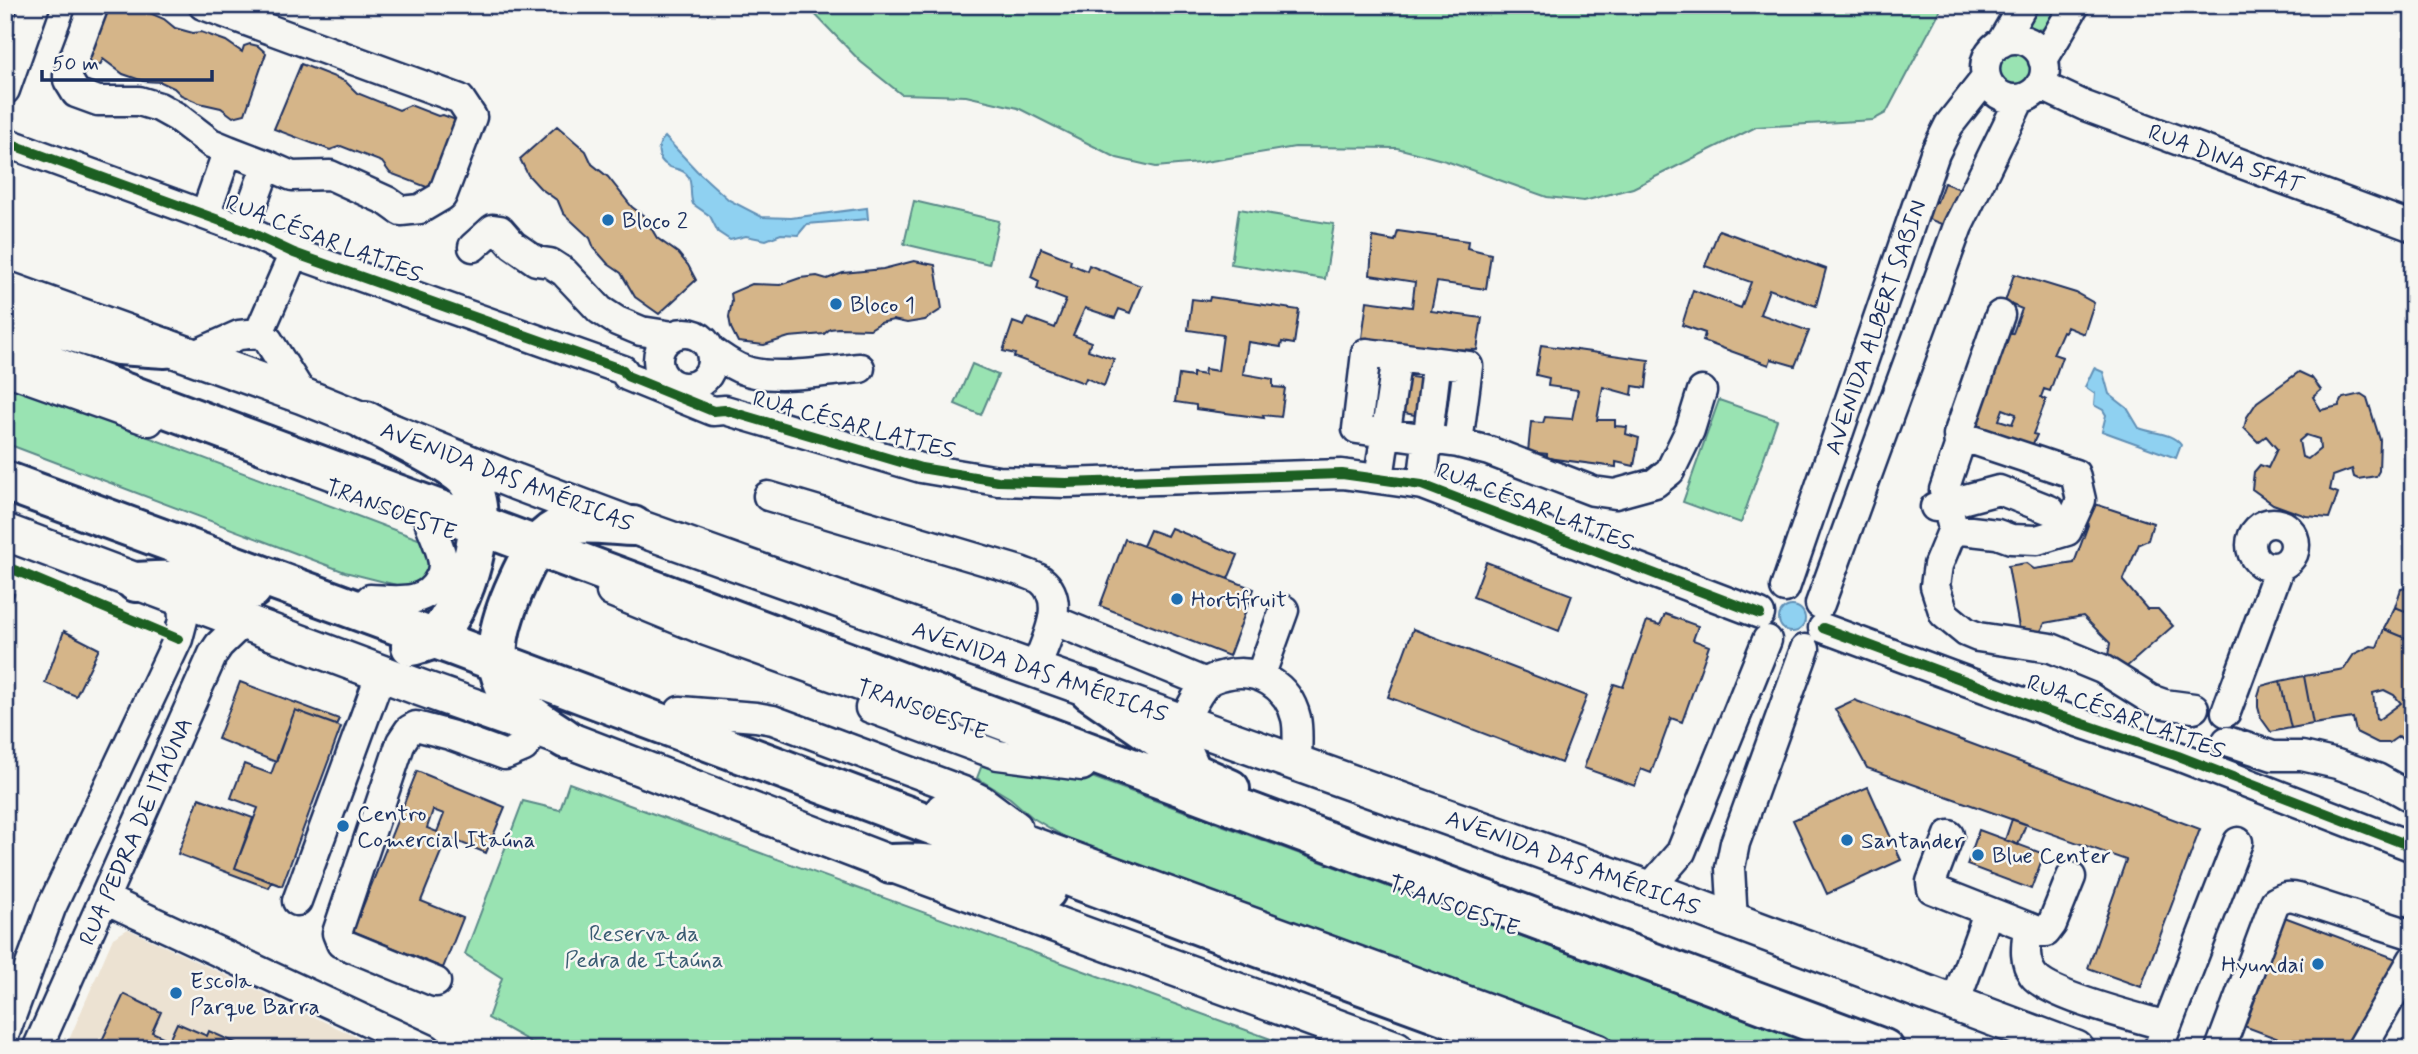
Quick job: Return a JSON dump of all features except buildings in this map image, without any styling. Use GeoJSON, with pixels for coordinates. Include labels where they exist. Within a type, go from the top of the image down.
{"type":"FeatureCollection","features":[{"type":"Feature","properties":{"kind":"highway"},"geometry":{"type":"LineString","coordinates":[[5,322],[44,324],[118,345],[179,352]]}},
{"type":"Feature","properties":{"kind":"highway"},"geometry":{"type":"LineString","coordinates":[[5,348],[533,552],[1884,1049]]}},
{"type":"Feature","properties":{"kind":"highway"},"geometry":{"type":"LineString","coordinates":[[136,582],[181,580],[250,588],[380,638],[410,646],[438,633],[457,603],[468,576],[477,530],[476,500],[468,481],[451,468],[366,421]]}},
{"type":"Feature","properties":{"kind":"highway"},"geometry":{"type":"LineString","coordinates":[[5,481],[497,654],[1237,939],[1537,1049]]}},
{"type":"Feature","properties":{"kind":"highway"},"geometry":{"type":"LineString","coordinates":[[552,733],[514,699],[504,683],[497,654],[503,618],[533,552],[559,527],[571,524],[633,526]]}},
{"type":"Feature","properties":{"kind":"highway"},"geometry":{"type":"LineString","coordinates":[[1089,690],[1185,756],[1192,772],[1268,804],[1285,814],[1312,837]]}},
{"type":"Feature","properties":{"kind":"highway"},"geometry":{"type":"LineString","coordinates":[[891,864],[927,862],[955,867],[1096,905],[1186,934],[1208,939],[1237,939]]}},
{"type":"Feature","properties":{"kind":"main road","name":"AVENIDA DAS AMÉRICAS"},"geometry":{"type":"LineString","coordinates":[[5,289],[303,396],[633,526],[1649,889],[2076,1049]]}},
{"type":"Feature","properties":{"kind":"main road"},"geometry":{"type":"LineString","coordinates":[[5,533],[381,673],[552,733],[891,864],[1396,1049]]}},
{"type":"Feature","properties":{"kind":"street"},"geometry":{"type":"LineString","coordinates":[[5,90],[36,5]]}},
{"type":"Feature","properties":{"kind":"street"},"geometry":{"type":"LineString","coordinates":[[94,5],[68,74],[68,80],[76,93],[98,101],[139,101],[159,107],[211,143],[292,176],[330,175],[387,201],[401,211],[420,209],[442,196],[472,117],[460,99],[203,5]]}},
{"type":"Feature","properties":{"kind":"street"},"geometry":{"type":"LineString","coordinates":[[2001,43],[2021,40],[2031,44],[2035,81],[2011,99],[1995,92],[1986,78],[1986,62],[1989,54],[2001,43],[2022,5]]}},
{"type":"Feature","properties":{"kind":"street","name":"AVENIDA ALBERT SABIN"},"geometry":{"type":"LineString","coordinates":[[1821,616],[1958,226],[2075,5]]}},
{"type":"Feature","properties":{"kind":"street","name":"AVENIDA ALBERT SABIN"},"geometry":{"type":"LineString","coordinates":[[1785,588],[1935,153],[1949,125],[1986,78]]}},
{"type":"Feature","properties":{"kind":"street","name":"RUA DINA SFAT"},"geometry":{"type":"LineString","coordinates":[[2035,81],[2085,106],[2413,227]]}},
{"type":"Feature","properties":{"kind":"street","name":"RUA CÉSAR LATTES"},"geometry":{"type":"LineString","coordinates":[[5,142],[243,229],[294,253],[623,370],[628,376],[713,411],[724,410],[921,468],[998,481],[1092,482],[1342,474],[1423,485],[1763,627]]}},
{"type":"Feature","properties":{"kind":"street"},"geometry":{"type":"LineString","coordinates":[[205,215],[228,150]]}},
{"type":"Feature","properties":{"kind":"street"},"geometry":{"type":"LineString","coordinates":[[243,229],[267,165]]}},
{"type":"Feature","properties":{"kind":"street"},"geometry":{"type":"LineString","coordinates":[[474,247],[493,229],[500,230],[513,245],[536,261],[550,263],[565,272],[600,310],[617,321],[641,331],[673,336],[690,334],[743,370],[794,374],[860,368]]}},
{"type":"Feature","properties":{"kind":"street"},"geometry":{"type":"LineString","coordinates":[[259,333],[294,253]]}},
{"type":"Feature","properties":{"kind":"street"},"geometry":{"type":"LineString","coordinates":[[2000,315],[1958,435],[1959,446],[1944,490],[1945,513],[1935,586],[1944,614],[1956,625],[1978,637],[2051,648],[2102,669],[2206,728],[2273,756],[2302,756],[2337,764],[2377,778],[2413,798]]}},
{"type":"Feature","properties":{"kind":"street"},"geometry":{"type":"LineString","coordinates":[[179,352],[239,335],[259,333],[268,340],[303,396]]}},
{"type":"Feature","properties":{"kind":"street"},"geometry":{"type":"LineString","coordinates":[[673,336],[661,348],[658,365],[667,380],[674,385],[692,386],[700,383],[711,368],[710,350]]}},
{"type":"Feature","properties":{"kind":"street"},"geometry":{"type":"LineString","coordinates":[[1458,443],[1468,366],[1366,353],[1357,429],[1458,443],[1489,451],[1593,491],[1615,494],[1655,483],[1670,471],[1690,430],[1702,391]]}},
{"type":"Feature","properties":{"kind":"street"},"geometry":{"type":"LineString","coordinates":[[623,370],[658,365]]}},
{"type":"Feature","properties":{"kind":"street","name":"TRANSOESTE"},"geometry":{"type":"LineString","coordinates":[[5,370],[429,522],[477,530]]}},
{"type":"Feature","properties":{"kind":"street"},"geometry":{"type":"LineString","coordinates":[[1379,478],[1395,370]]}},
{"type":"Feature","properties":{"kind":"street"},"geometry":{"type":"LineString","coordinates":[[1423,485],[1435,376]]}},
{"type":"Feature","properties":{"kind":"street"},"geometry":{"type":"LineString","coordinates":[[700,383],[724,410]]}},
{"type":"Feature","properties":{"kind":"street"},"geometry":{"type":"LineString","coordinates":[[1945,513],[2011,539],[2037,540],[2067,531],[2081,500],[2074,474],[1958,435]]}},
{"type":"Feature","properties":{"kind":"street"},"geometry":{"type":"LineString","coordinates":[[5,464],[370,599],[438,633]]}},
{"type":"Feature","properties":{"kind":"street"},"geometry":{"type":"LineString","coordinates":[[1945,513],[1999,490],[2050,510]]}},
{"type":"Feature","properties":{"kind":"street"},"geometry":{"type":"LineString","coordinates":[[768,496],[1040,580],[1051,592],[1055,602],[1053,620],[1035,670]]}},
{"type":"Feature","properties":{"kind":"street"},"geometry":{"type":"LineString","coordinates":[[370,599],[411,600],[426,595],[437,584],[442,573],[442,555],[429,522]]}},
{"type":"Feature","properties":{"kind":"street","name":"TRANSOESTE"},"geometry":{"type":"LineString","coordinates":[[533,552],[706,631],[779,676],[999,755],[1082,766],[1838,1049]]}},
{"type":"Feature","properties":{"kind":"street"},"geometry":{"type":"LineString","coordinates":[[2206,728],[2270,565]]}},
{"type":"Feature","properties":{"kind":"street"},"geometry":{"type":"LineString","coordinates":[[1649,889],[1681,852],[1763,627],[1769,597],[1785,588],[1805,590],[1821,616],[1820,636],[1805,649],[1735,843],[1730,868],[1733,921]]}},
{"type":"Feature","properties":{"kind":"street","name":"RUA PEDRA DE ITAÚNA"},"geometry":{"type":"LineString","coordinates":[[5,1033],[51,908],[178,639],[183,620],[182,599]]}},
{"type":"Feature","properties":{"kind":"street"},"geometry":{"type":"LineString","coordinates":[[1261,674],[1284,610]]}},
{"type":"Feature","properties":{"kind":"street","name":"RUA CÉSAR LATTES"},"geometry":{"type":"LineString","coordinates":[[1821,616],[2060,716],[2206,728],[2234,777],[2413,847]]}},
{"type":"Feature","properties":{"kind":"street"},"geometry":{"type":"LineString","coordinates":[[1053,620],[1206,683]]}},
{"type":"Feature","properties":{"kind":"street","name":"RUA PEDRA DE ITAÚNA"},"geometry":{"type":"LineString","coordinates":[[37,1049],[214,654],[244,621]]}},
{"type":"Feature","properties":{"kind":"street"},"geometry":{"type":"LineString","coordinates":[[1763,627],[1775,647],[1785,651],[1805,649]]}},
{"type":"Feature","properties":{"kind":"street"},"geometry":{"type":"LineString","coordinates":[[497,654],[680,711],[773,720],[982,800],[1046,847],[1599,1049]]}},
{"type":"Feature","properties":{"kind":"street"},"geometry":{"type":"LineString","coordinates":[[297,901],[381,673]]}},
{"type":"Feature","properties":{"kind":"street"},"geometry":{"type":"LineString","coordinates":[[1183,721],[1206,683],[1234,673],[1261,674],[1287,699],[1296,718],[1297,762]]}},
{"type":"Feature","properties":{"kind":"street"},"geometry":{"type":"LineString","coordinates":[[436,982],[341,943],[337,933],[401,743],[408,730],[416,726],[505,755],[552,733]]}},
{"type":"Feature","properties":{"kind":"street"},"geometry":{"type":"LineString","coordinates":[[2206,728],[2234,777]]}},
{"type":"Feature","properties":{"kind":"street"},"geometry":{"type":"LineString","coordinates":[[2206,728],[2270,744],[2328,750],[2377,767],[2413,786]]}},
{"type":"Feature","properties":{"kind":"street"},"geometry":{"type":"LineString","coordinates":[[1949,835],[1930,886],[1936,892],[2028,928],[2041,932],[2049,929],[2071,877]]}},
{"type":"Feature","properties":{"kind":"street"},"geometry":{"type":"LineString","coordinates":[[2028,928],[2025,958],[2034,977],[2056,991],[2162,1037],[2238,842]]}},
{"type":"Feature","properties":{"kind":"street"},"geometry":{"type":"LineString","coordinates":[[5,980],[38,910],[78,851],[117,870]]}},
{"type":"Feature","properties":{"kind":"street"},"geometry":{"type":"LineString","coordinates":[[2220,1049],[2275,902],[2289,895],[2413,935]]}},
{"type":"Feature","properties":{"kind":"street"},"geometry":{"type":"LineString","coordinates":[[105,899],[427,1049]]}},
{"type":"Feature","properties":{"kind":"street"},"geometry":{"type":"LineString","coordinates":[[51,908],[93,926]]}},
{"type":"Feature","properties":{"kind":"street"},"geometry":{"type":"LineString","coordinates":[[1955,1003],[1989,913]]}},
{"type":"Feature","properties":{"kind":"street"},"geometry":{"type":"LineString","coordinates":[[2361,1049],[2413,960]]}},
{"type":"Feature","properties":{"kind":"shaded area","name":"Escola Parque Barra"},"geometry":{"type":"Polygon","coordinates":[[[128,929],[382,1049],[65,1049],[113,938],[128,929]]]}},
{"type":"Feature","properties":{"kind":"green space"},"geometry":{"type":"Polygon","coordinates":[[[806,5],[1943,5],[1886,113],[1873,120],[1756,127],[1633,188],[1584,201],[1547,197],[1446,161],[1397,148],[1295,147],[1199,163],[1156,167],[1117,158],[1018,108],[966,96],[901,94],[861,62],[806,5]]]}},
{"type":"Feature","properties":{"kind":"green space"},"geometry":{"type":"Polygon","coordinates":[[[2032,5],[2061,5],[2048,25],[2038,30],[2028,24],[2032,5]]]}},
{"type":"Feature","properties":{"kind":"green space"},"geometry":{"type":"Polygon","coordinates":[[[2015,52],[2028,57],[2033,70],[2028,83],[2015,88],[2002,83],[1997,70],[2002,57],[2015,52]]]}},
{"type":"Feature","properties":{"kind":"green space"},"geometry":{"type":"Polygon","coordinates":[[[914,201],[999,221],[989,264],[904,244],[914,201]]]}},
{"type":"Feature","properties":{"kind":"green space"},"geometry":{"type":"Polygon","coordinates":[[[1239,209],[1334,224],[1325,279],[1231,264],[1239,209]]]}},
{"type":"Feature","properties":{"kind":"green space"},"geometry":{"type":"Polygon","coordinates":[[[972,364],[998,375],[981,415],[955,404],[972,364]]]}},
{"type":"Feature","properties":{"kind":"green space"},"geometry":{"type":"Polygon","coordinates":[[[5,383],[421,540],[428,555],[430,571],[412,589],[345,572],[5,443],[5,383]]]}},
{"type":"Feature","properties":{"kind":"green space"},"geometry":{"type":"Polygon","coordinates":[[[1719,400],[1777,420],[1741,523],[1683,502],[1719,400]]]}},
{"type":"Feature","properties":{"kind":"green space"},"geometry":{"type":"Polygon","coordinates":[[[982,765],[1018,771],[1089,776],[1827,1049],[1633,1049],[1068,839],[977,778],[982,765]]]}},
{"type":"Feature","properties":{"kind":"green space","name":"Reserva da Pedra de Itaúna"},"geometry":{"type":"Polygon","coordinates":[[[569,783],[1298,1049],[543,1049],[488,1018],[502,978],[465,954],[523,801],[560,810],[569,783]]]}},
{"type":"Feature","properties":{"kind":"water"},"geometry":{"type":"Polygon","coordinates":[[[665,137],[729,200],[762,217],[791,218],[867,208],[868,219],[807,224],[798,235],[781,234],[766,240],[746,236],[730,240],[718,232],[710,216],[693,204],[686,173],[661,160],[659,148],[665,137]]]}},
{"type":"Feature","properties":{"kind":"water"},"geometry":{"type":"Polygon","coordinates":[[[2094,368],[2103,372],[2109,394],[2127,408],[2139,428],[2167,435],[2181,445],[2176,458],[2102,431],[2106,415],[2094,405],[2095,394],[2085,387],[2094,368]]]}},
{"type":"Feature","properties":{"kind":"water"},"geometry":{"type":"Polygon","coordinates":[[[1792,606],[1801,610],[1805,619],[1801,628],[1792,632],[1783,628],[1779,619],[1783,610],[1792,606]]]}},
{"type":"Feature","properties":{"kind":"cycle path"},"geometry":{"type":"LineString","coordinates":[[5,142],[243,229],[294,253],[623,370],[627,376],[713,411],[725,410],[921,468],[998,481],[1066,483],[1342,474],[1422,485],[1760,614]]}},
{"type":"Feature","properties":{"kind":"cycle path"},"geometry":{"type":"LineString","coordinates":[[5,566],[178,639]]}},
{"type":"Feature","properties":{"kind":"cycle path"},"geometry":{"type":"LineString","coordinates":[[1823,628],[2060,716],[2178,756],[2413,847]]}},
{"type":"Feature","properties":{"kind":"place","name":"Bloco 2"},"geometry":{"type":"Point","coordinates":[608,220]}},
{"type":"Feature","properties":{"kind":"place","name":"Bloco 1"},"geometry":{"type":"Point","coordinates":[836,304]}},
{"type":"Feature","properties":{"kind":"place","name":"Hortifruit"},"geometry":{"type":"Point","coordinates":[1177,599]}},
{"type":"Feature","properties":{"kind":"place","name":"Centro Comercial Itaúna"},"geometry":{"type":"Point","coordinates":[343,826]}},
{"type":"Feature","properties":{"kind":"place","name":"Santander"},"geometry":{"type":"Point","coordinates":[1847,840]}},
{"type":"Feature","properties":{"kind":"place","name":"Blue Center"},"geometry":{"type":"Point","coordinates":[1978,855]}},
{"type":"Feature","properties":{"kind":"place","name":"Hyundai"},"geometry":{"type":"Point","coordinates":[2318,964]}},
{"type":"Feature","properties":{"kind":"place","name":"Escola Parque Barra"},"geometry":{"type":"Point","coordinates":[176,993]}}]}
